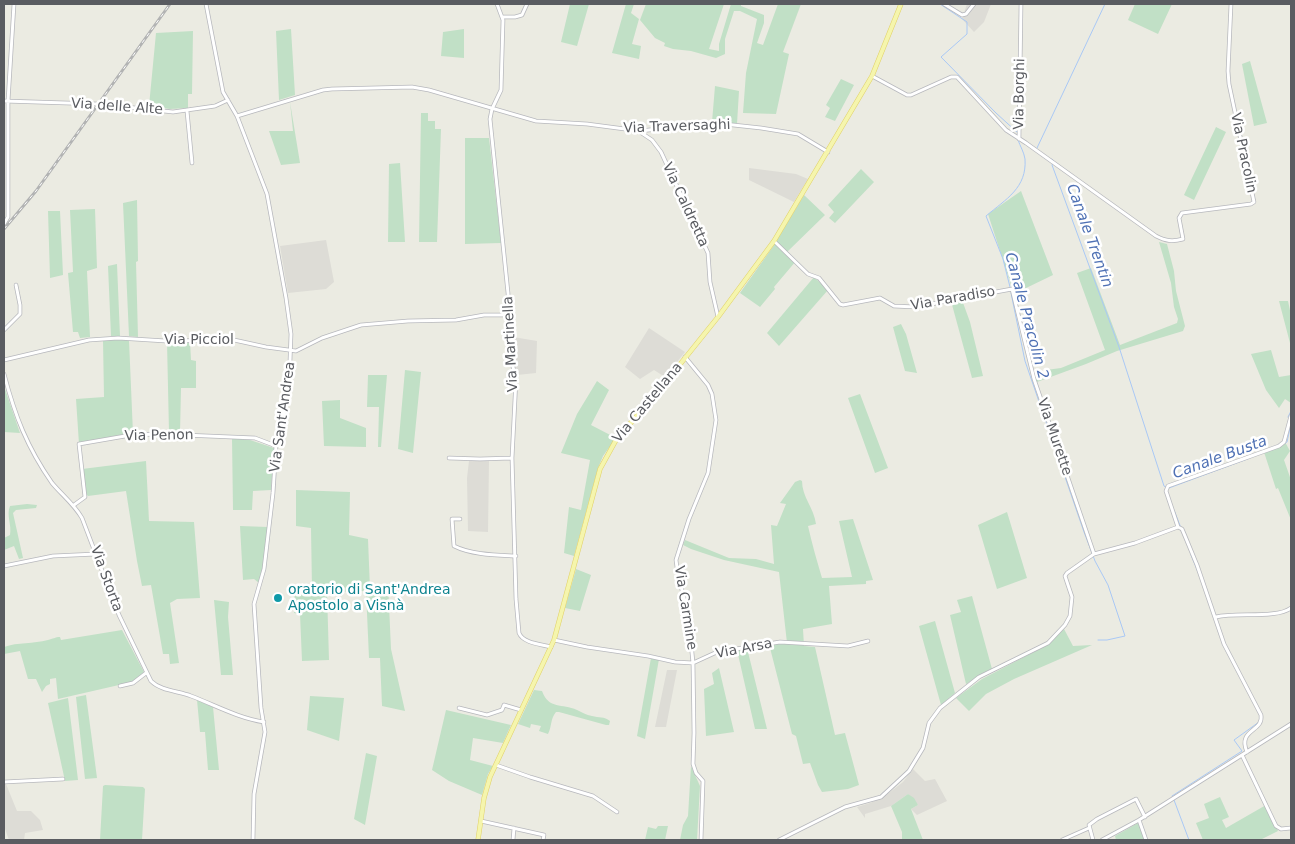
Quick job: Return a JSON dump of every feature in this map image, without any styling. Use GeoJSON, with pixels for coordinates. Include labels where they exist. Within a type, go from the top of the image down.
{"type":"FeatureCollection","features":[{"type":"Feature","properties":{"kind":"main road","name":"Via Castellana"},"geometry":{"type":"LineString","coordinates":[[478,840],[487,786],[554,640],[595,485],[603,462],[616,440],[718,316],[774,241],[872,76],[901,4]]}},
{"type":"Feature","properties":{"kind":"street"},"geometry":{"type":"LineString","coordinates":[[4,224],[8,217],[8,101],[14,4]]}},
{"type":"Feature","properties":{"kind":"street","name":"Via Sant'Andrea"},"geometry":{"type":"LineString","coordinates":[[206,4],[223,92],[238,116],[268,194],[286,298],[291,351],[284,412],[276,446],[274,493],[264,569],[254,604],[261,708],[265,732],[254,794],[253,840]]}},
{"type":"Feature","properties":{"kind":"street"},"geometry":{"type":"LineString","coordinates":[[238,116],[323,90],[412,87],[429,90],[492,109],[501,90],[502,17],[497,4]]}},
{"type":"Feature","properties":{"kind":"street"},"geometry":{"type":"LineString","coordinates":[[502,17],[515,17],[522,14],[527,4]]}},
{"type":"Feature","properties":{"kind":"street"},"geometry":{"type":"LineString","coordinates":[[944,4],[962,15],[966,14],[974,4]]}},
{"type":"Feature","properties":{"kind":"street","name":"Via Borghi"},"geometry":{"type":"LineString","coordinates":[[1021,4],[1019,139],[1156,236],[1165,240],[1183,239]]}},
{"type":"Feature","properties":{"kind":"street","name":"Via Pracolin"},"geometry":{"type":"LineString","coordinates":[[1183,239],[1179,218],[1182,213],[1251,204],[1254,202],[1228,71],[1231,4]]}},
{"type":"Feature","properties":{"kind":"street"},"geometry":{"type":"LineString","coordinates":[[872,76],[907,95],[912,95],[951,77],[957,77],[1006,130],[1019,139]]}},
{"type":"Feature","properties":{"kind":"street","name":"Via delle Alte"},"geometry":{"type":"LineString","coordinates":[[4,101],[98,104],[174,112],[215,106],[228,100]]}},
{"type":"Feature","properties":{"kind":"street","name":"Via Traversaghi"},"geometry":{"type":"LineString","coordinates":[[492,109],[536,121],[587,124],[640,131],[702,124],[761,128],[798,134],[828,152]]}},
{"type":"Feature","properties":{"kind":"street","name":"Via Martinella"},"geometry":{"type":"LineString","coordinates":[[492,109],[490,118],[510,315],[512,363],[516,379],[512,458],[516,599],[520,636],[525,640],[551,647]]}},
{"type":"Feature","properties":{"kind":"street"},"geometry":{"type":"LineString","coordinates":[[187,111],[192,163]]}},
{"type":"Feature","properties":{"kind":"street","name":"Via Caldretta"},"geometry":{"type":"LineString","coordinates":[[640,131],[652,140],[661,152],[708,253],[710,282],[718,316]]}},
{"type":"Feature","properties":{"kind":"street","name":"Via Paradiso"},"geometry":{"type":"LineString","coordinates":[[774,241],[808,274],[819,278],[843,305],[880,298],[894,306],[915,307],[1012,289]]}},
{"type":"Feature","properties":{"kind":"street"},"geometry":{"type":"LineString","coordinates":[[4,330],[21,312],[16,284]]}},
{"type":"Feature","properties":{"kind":"street","name":"Via Murette"},"geometry":{"type":"LineString","coordinates":[[1012,289],[1034,379],[1094,554]]}},
{"type":"Feature","properties":{"kind":"street"},"geometry":{"type":"LineString","coordinates":[[291,351],[302,349],[322,338],[361,325],[408,321],[456,320],[484,315],[510,315]]}},
{"type":"Feature","properties":{"kind":"street","name":"Via Picciol"},"geometry":{"type":"LineString","coordinates":[[4,360],[90,340],[118,338],[234,340],[291,351]]}},
{"type":"Feature","properties":{"kind":"street","name":"Via Carmine"},"geometry":{"type":"LineString","coordinates":[[685,357],[708,385],[712,394],[716,420],[708,473],[689,519],[676,560],[688,613],[693,663],[694,733],[692,764],[702,781],[701,840]]}},
{"type":"Feature","properties":{"kind":"street","name":"Via Storta"},"geometry":{"type":"LineString","coordinates":[[4,374],[24,437],[54,485],[74,506],[82,518],[119,615],[152,683],[158,687],[188,695],[251,720],[264,722]]}},
{"type":"Feature","properties":{"kind":"street"},"geometry":{"type":"LineString","coordinates":[[1247,752],[1244,746],[1245,739],[1250,731],[1260,724],[1261,715],[1224,644],[1197,565],[1182,529],[1178,527],[1166,492],[1168,486],[1280,446],[1284,442],[1291,416]]}},
{"type":"Feature","properties":{"kind":"street","name":"Via Penon"},"geometry":{"type":"LineString","coordinates":[[74,506],[85,497],[79,444],[132,435],[160,434],[255,438],[276,446]]}},
{"type":"Feature","properties":{"kind":"street"},"geometry":{"type":"LineString","coordinates":[[449,458],[512,458]]}},
{"type":"Feature","properties":{"kind":"street"},"geometry":{"type":"LineString","coordinates":[[460,519],[452,520],[454,546],[465,550],[516,556]]}},
{"type":"Feature","properties":{"kind":"street"},"geometry":{"type":"LineString","coordinates":[[779,840],[845,807],[881,797],[908,771],[923,748],[929,723],[940,708],[979,677],[1048,643],[1065,625],[1070,616],[1072,597],[1065,576],[1069,571],[1094,554],[1134,543],[1178,527]]}},
{"type":"Feature","properties":{"kind":"street"},"geometry":{"type":"LineString","coordinates":[[4,566],[53,556],[96,554]]}},
{"type":"Feature","properties":{"kind":"street"},"geometry":{"type":"LineString","coordinates":[[1216,617],[1238,614],[1281,613],[1291,608]]}},
{"type":"Feature","properties":{"kind":"street"},"geometry":{"type":"LineString","coordinates":[[554,640],[675,662],[693,663]]}},
{"type":"Feature","properties":{"kind":"street","name":"Via Arsa"},"geometry":{"type":"LineString","coordinates":[[693,663],[717,652],[780,642],[848,646],[868,641]]}},
{"type":"Feature","properties":{"kind":"street"},"geometry":{"type":"LineString","coordinates":[[120,686],[133,683],[146,673]]}},
{"type":"Feature","properties":{"kind":"street"},"geometry":{"type":"LineString","coordinates":[[460,708],[487,715],[502,710],[504,706],[521,710]]}},
{"type":"Feature","properties":{"kind":"street"},"geometry":{"type":"LineString","coordinates":[[1102,840],[1145,817],[1291,724]]}},
{"type":"Feature","properties":{"kind":"street"},"geometry":{"type":"LineString","coordinates":[[1242,755],[1276,826],[1291,828]]}},
{"type":"Feature","properties":{"kind":"street"},"geometry":{"type":"LineString","coordinates":[[496,765],[593,796],[617,812]]}},
{"type":"Feature","properties":{"kind":"street"},"geometry":{"type":"LineString","coordinates":[[4,782],[63,779]]}},
{"type":"Feature","properties":{"kind":"street"},"geometry":{"type":"LineString","coordinates":[[1062,840],[1089,828],[1097,819],[1136,799],[1145,817]]}},
{"type":"Feature","properties":{"kind":"street"},"geometry":{"type":"LineString","coordinates":[[1139,820],[1146,840]]}},
{"type":"Feature","properties":{"kind":"street"},"geometry":{"type":"LineString","coordinates":[[481,821],[544,835],[543,840]]}},
{"type":"Feature","properties":{"kind":"street"},"geometry":{"type":"LineString","coordinates":[[513,840],[514,828]]}},
{"type":"Feature","properties":{"kind":"street"},"geometry":{"type":"LineString","coordinates":[[1089,828],[1093,840]]}},
{"type":"Feature","properties":{"kind":"shaded area"},"geometry":{"type":"Polygon","coordinates":[[[967,4],[991,4],[984,22],[974,32],[962,19],[967,4]]]}},
{"type":"Feature","properties":{"kind":"shaded area"},"geometry":{"type":"Polygon","coordinates":[[[749,168],[796,174],[808,179],[794,202],[749,180],[749,168]]]}},
{"type":"Feature","properties":{"kind":"shaded area"},"geometry":{"type":"Polygon","coordinates":[[[326,240],[334,282],[326,289],[288,293],[280,246],[326,240]]]}},
{"type":"Feature","properties":{"kind":"shaded area"},"geometry":{"type":"Polygon","coordinates":[[[649,328],[685,352],[665,377],[654,370],[640,379],[625,367],[649,328]]]}},
{"type":"Feature","properties":{"kind":"shaded area"},"geometry":{"type":"Polygon","coordinates":[[[513,337],[537,341],[536,373],[517,375],[514,366],[513,337]]]}},
{"type":"Feature","properties":{"kind":"shaded area"},"geometry":{"type":"Polygon","coordinates":[[[469,461],[489,461],[488,532],[468,531],[467,478],[469,461]]]}},
{"type":"Feature","properties":{"kind":"shaded area"},"geometry":{"type":"Polygon","coordinates":[[[667,670],[677,670],[666,727],[655,727],[667,670]]]}},
{"type":"Feature","properties":{"kind":"shaded area"},"geometry":{"type":"Polygon","coordinates":[[[913,769],[925,781],[935,779],[947,801],[917,815],[911,809],[918,805],[908,794],[891,806],[865,814],[865,818],[857,807],[885,796],[903,782],[913,769]]]}},
{"type":"Feature","properties":{"kind":"shaded area"},"geometry":{"type":"Polygon","coordinates":[[[4,784],[6,784],[17,811],[31,811],[40,820],[43,830],[25,833],[24,840],[9,840],[4,826],[4,784]]]}},
{"type":"Feature","properties":{"kind":"green space"},"geometry":{"type":"Polygon","coordinates":[[[570,4],[589,4],[577,46],[561,42],[570,4]]]}},
{"type":"Feature","properties":{"kind":"green space"},"geometry":{"type":"Polygon","coordinates":[[[626,4],[634,4],[631,13],[639,19],[632,44],[641,46],[639,59],[612,53],[626,4]]]}},
{"type":"Feature","properties":{"kind":"green space"},"geometry":{"type":"Polygon","coordinates":[[[646,4],[724,4],[709,49],[719,51],[719,44],[731,4],[741,4],[741,6],[764,15],[764,23],[757,43],[763,45],[778,4],[801,4],[783,52],[789,54],[776,114],[743,113],[746,73],[757,19],[740,11],[734,11],[725,39],[725,54],[716,58],[664,46],[665,43],[655,38],[640,20],[646,4]]]}},
{"type":"Feature","properties":{"kind":"green space"},"geometry":{"type":"Polygon","coordinates":[[[1135,4],[1172,4],[1158,34],[1128,20],[1135,4]]]}},
{"type":"Feature","properties":{"kind":"green space"},"geometry":{"type":"Polygon","coordinates":[[[291,29],[295,95],[279,100],[276,31],[291,29]]]}},
{"type":"Feature","properties":{"kind":"green space"},"geometry":{"type":"Polygon","coordinates":[[[464,29],[464,58],[441,56],[443,32],[464,29]]]}},
{"type":"Feature","properties":{"kind":"green space"},"geometry":{"type":"Polygon","coordinates":[[[193,31],[192,94],[188,94],[188,108],[170,109],[149,106],[156,33],[193,31]]]}},
{"type":"Feature","properties":{"kind":"green space"},"geometry":{"type":"Polygon","coordinates":[[[1250,61],[1267,123],[1254,126],[1242,64],[1250,61]]]}},
{"type":"Feature","properties":{"kind":"green space"},"geometry":{"type":"Polygon","coordinates":[[[841,79],[854,85],[835,121],[825,117],[830,108],[826,105],[841,79]]]}},
{"type":"Feature","properties":{"kind":"green space"},"geometry":{"type":"Polygon","coordinates":[[[715,86],[739,91],[737,124],[712,122],[715,86]]]}},
{"type":"Feature","properties":{"kind":"green space"},"geometry":{"type":"Polygon","coordinates":[[[290,102],[300,163],[281,165],[269,131],[293,131],[290,102]]]}},
{"type":"Feature","properties":{"kind":"green space"},"geometry":{"type":"Polygon","coordinates":[[[421,113],[428,113],[428,121],[435,121],[435,129],[441,129],[437,242],[419,242],[421,113]]]}},
{"type":"Feature","properties":{"kind":"green space"},"geometry":{"type":"Polygon","coordinates":[[[1216,127],[1226,132],[1194,200],[1184,195],[1216,127]]]}},
{"type":"Feature","properties":{"kind":"green space"},"geometry":{"type":"Polygon","coordinates":[[[465,138],[489,138],[501,243],[465,244],[465,138]]]}},
{"type":"Feature","properties":{"kind":"green space"},"geometry":{"type":"Polygon","coordinates":[[[400,163],[405,242],[388,242],[389,164],[400,163]]]}},
{"type":"Feature","properties":{"kind":"green space"},"geometry":{"type":"Polygon","coordinates":[[[861,169],[874,182],[835,223],[829,218],[834,212],[828,205],[861,169]]]}},
{"type":"Feature","properties":{"kind":"green space"},"geometry":{"type":"Polygon","coordinates":[[[1021,191],[1053,275],[1024,289],[1013,291],[988,214],[1021,191]]]}},
{"type":"Feature","properties":{"kind":"green space"},"geometry":{"type":"Polygon","coordinates":[[[804,195],[825,215],[786,253],[796,261],[760,307],[740,293],[772,248],[804,195]]]}},
{"type":"Feature","properties":{"kind":"green space"},"geometry":{"type":"Polygon","coordinates":[[[137,200],[138,337],[129,336],[123,203],[137,200]]]}},
{"type":"Feature","properties":{"kind":"green space"},"geometry":{"type":"Polygon","coordinates":[[[95,209],[97,268],[87,271],[90,337],[80,338],[78,332],[73,332],[68,273],[73,272],[70,210],[95,209]]]}},
{"type":"Feature","properties":{"kind":"green space"},"geometry":{"type":"Polygon","coordinates":[[[48,211],[60,211],[63,275],[50,278],[48,211]]]}},
{"type":"Feature","properties":{"kind":"green space"},"geometry":{"type":"Polygon","coordinates":[[[1159,242],[1167,244],[1185,326],[1183,331],[1117,351],[1037,382],[1034,380],[1046,370],[1061,368],[1105,350],[1077,273],[1091,268],[1120,345],[1177,323],[1178,319],[1174,307],[1171,283],[1159,242]]]}},
{"type":"Feature","properties":{"kind":"green space"},"geometry":{"type":"Polygon","coordinates":[[[117,264],[120,336],[111,336],[108,266],[117,264]]]}},
{"type":"Feature","properties":{"kind":"green space"},"geometry":{"type":"Polygon","coordinates":[[[814,277],[828,290],[779,346],[767,333],[814,277]]]}},
{"type":"Feature","properties":{"kind":"green space"},"geometry":{"type":"Polygon","coordinates":[[[962,300],[970,322],[983,376],[972,378],[951,301],[962,300]]]}},
{"type":"Feature","properties":{"kind":"green space"},"geometry":{"type":"Polygon","coordinates":[[[1279,301],[1288,301],[1291,315],[1290,343],[1279,301]]]}},
{"type":"Feature","properties":{"kind":"green space"},"geometry":{"type":"Polygon","coordinates":[[[901,324],[906,334],[917,373],[905,371],[893,327],[901,324]]]}},
{"type":"Feature","properties":{"kind":"green space"},"geometry":{"type":"Polygon","coordinates":[[[103,340],[129,340],[133,434],[79,444],[76,399],[104,397],[103,340]]]}},
{"type":"Feature","properties":{"kind":"green space"},"geometry":{"type":"Polygon","coordinates":[[[167,342],[190,342],[191,360],[196,361],[196,388],[181,388],[180,433],[169,432],[167,342]]]}},
{"type":"Feature","properties":{"kind":"green space"},"geometry":{"type":"Polygon","coordinates":[[[1271,350],[1279,377],[1291,375],[1291,403],[1285,399],[1279,408],[1266,390],[1251,354],[1271,350]]]}},
{"type":"Feature","properties":{"kind":"green space"},"geometry":{"type":"Polygon","coordinates":[[[405,370],[421,372],[413,453],[398,449],[405,370]]]}},
{"type":"Feature","properties":{"kind":"green space"},"geometry":{"type":"Polygon","coordinates":[[[368,375],[387,375],[381,447],[378,447],[379,407],[367,407],[368,375]]]}},
{"type":"Feature","properties":{"kind":"green space"},"geometry":{"type":"Polygon","coordinates":[[[597,381],[609,390],[591,425],[616,438],[603,456],[598,468],[574,556],[564,553],[569,507],[581,510],[590,460],[561,453],[577,414],[597,381]]]}},
{"type":"Feature","properties":{"kind":"green space"},"geometry":{"type":"Polygon","coordinates":[[[4,386],[20,433],[4,432],[4,386]]]}},
{"type":"Feature","properties":{"kind":"green space"},"geometry":{"type":"Polygon","coordinates":[[[860,394],[888,468],[875,473],[848,398],[860,394]]]}},
{"type":"Feature","properties":{"kind":"green space"},"geometry":{"type":"Polygon","coordinates":[[[340,400],[340,418],[366,428],[366,447],[324,446],[322,401],[340,400]]]}},
{"type":"Feature","properties":{"kind":"green space"},"geometry":{"type":"Polygon","coordinates":[[[232,438],[250,440],[274,448],[271,490],[253,491],[252,510],[233,510],[232,438]]]}},
{"type":"Feature","properties":{"kind":"green space"},"geometry":{"type":"Polygon","coordinates":[[[1285,442],[1290,451],[1284,460],[1291,480],[1291,520],[1278,488],[1276,489],[1264,452],[1285,442]]]}},
{"type":"Feature","properties":{"kind":"green space"},"geometry":{"type":"Polygon","coordinates":[[[146,461],[149,521],[194,522],[200,598],[177,599],[170,603],[179,663],[170,664],[169,654],[163,654],[151,585],[142,586],[126,491],[88,496],[85,493],[82,469],[146,461]]]}},
{"type":"Feature","properties":{"kind":"green space"},"geometry":{"type":"Polygon","coordinates":[[[800,480],[815,518],[816,524],[808,526],[822,578],[852,577],[839,521],[853,519],[873,580],[866,581],[866,584],[829,586],[832,624],[803,629],[804,646],[815,647],[835,735],[845,733],[859,785],[848,789],[822,792],[810,763],[803,764],[796,736],[792,734],[769,644],[787,643],[779,572],[724,560],[683,545],[685,540],[729,558],[756,559],[774,564],[771,525],[777,526],[786,504],[780,503],[795,482],[800,480]]]}},
{"type":"Feature","properties":{"kind":"green space"},"geometry":{"type":"Polygon","coordinates":[[[296,490],[350,492],[349,535],[368,539],[370,589],[388,583],[391,649],[405,711],[382,706],[380,658],[369,658],[366,591],[327,592],[329,660],[302,661],[300,614],[294,613],[295,586],[312,589],[311,528],[296,526],[296,490]]]}},
{"type":"Feature","properties":{"kind":"green space"},"geometry":{"type":"Polygon","coordinates":[[[37,505],[36,508],[16,510],[13,513],[23,558],[19,559],[14,546],[4,550],[4,538],[10,535],[10,506],[37,505]]]}},
{"type":"Feature","properties":{"kind":"green space"},"geometry":{"type":"Polygon","coordinates":[[[1007,512],[1027,578],[997,589],[978,525],[1007,512]]]}},
{"type":"Feature","properties":{"kind":"green space"},"geometry":{"type":"Polygon","coordinates":[[[240,526],[268,527],[263,568],[259,583],[254,579],[243,580],[240,526]]]}},
{"type":"Feature","properties":{"kind":"green space"},"geometry":{"type":"Polygon","coordinates":[[[576,569],[591,575],[580,611],[565,608],[576,569]]]}},
{"type":"Feature","properties":{"kind":"green space"},"geometry":{"type":"Polygon","coordinates":[[[972,596],[992,669],[966,684],[950,615],[961,612],[957,600],[972,596]]]}},
{"type":"Feature","properties":{"kind":"green space"},"geometry":{"type":"Polygon","coordinates":[[[214,600],[229,602],[228,617],[233,675],[221,675],[214,600]]]}},
{"type":"Feature","properties":{"kind":"green space"},"geometry":{"type":"Polygon","coordinates":[[[935,621],[955,693],[941,705],[919,626],[935,621]]]}},
{"type":"Feature","properties":{"kind":"green space"},"geometry":{"type":"Polygon","coordinates":[[[1064,629],[1073,646],[1092,645],[1014,679],[986,694],[969,711],[956,698],[982,679],[1047,645],[1064,629]]]}},
{"type":"Feature","properties":{"kind":"green space"},"geometry":{"type":"Polygon","coordinates":[[[122,630],[144,672],[132,682],[58,699],[56,678],[50,679],[50,684],[42,692],[36,679],[28,679],[20,651],[4,654],[4,647],[9,645],[58,637],[61,640],[122,630]]]}},
{"type":"Feature","properties":{"kind":"green space"},"geometry":{"type":"Polygon","coordinates":[[[747,648],[767,729],[755,729],[737,650],[747,648]]]}},
{"type":"Feature","properties":{"kind":"green space"},"geometry":{"type":"Polygon","coordinates":[[[651,658],[659,659],[645,739],[637,736],[651,658]]]}},
{"type":"Feature","properties":{"kind":"green space"},"geometry":{"type":"Polygon","coordinates":[[[719,668],[734,732],[706,736],[704,689],[714,684],[712,673],[719,668]]]}},
{"type":"Feature","properties":{"kind":"green space"},"geometry":{"type":"Polygon","coordinates":[[[534,690],[542,691],[552,704],[571,708],[590,716],[606,718],[610,721],[609,725],[559,712],[556,712],[554,715],[548,734],[539,731],[541,726],[531,724],[530,728],[518,724],[534,690]]]}},
{"type":"Feature","properties":{"kind":"green space"},"geometry":{"type":"Polygon","coordinates":[[[86,695],[97,778],[85,779],[76,697],[86,695]]]}},
{"type":"Feature","properties":{"kind":"green space"},"geometry":{"type":"Polygon","coordinates":[[[310,696],[344,698],[339,741],[307,730],[310,696]]]}},
{"type":"Feature","properties":{"kind":"green space"},"geometry":{"type":"Polygon","coordinates":[[[68,698],[78,780],[65,781],[48,703],[68,698]]]}},
{"type":"Feature","properties":{"kind":"green space"},"geometry":{"type":"Polygon","coordinates":[[[197,700],[213,707],[219,770],[208,770],[205,732],[200,732],[197,700]]]}},
{"type":"Feature","properties":{"kind":"green space"},"geometry":{"type":"Polygon","coordinates":[[[446,710],[511,725],[503,743],[473,738],[470,760],[493,766],[488,774],[482,795],[449,781],[432,770],[446,710]]]}},
{"type":"Feature","properties":{"kind":"green space"},"geometry":{"type":"Polygon","coordinates":[[[366,753],[377,756],[365,825],[354,819],[366,753]]]}},
{"type":"Feature","properties":{"kind":"green space"},"geometry":{"type":"Polygon","coordinates":[[[691,766],[700,786],[697,840],[680,840],[683,825],[688,816],[691,766]]]}},
{"type":"Feature","properties":{"kind":"green space"},"geometry":{"type":"Polygon","coordinates":[[[103,786],[143,787],[145,789],[142,840],[100,840],[103,786]]]}},
{"type":"Feature","properties":{"kind":"green space"},"geometry":{"type":"Polygon","coordinates":[[[908,794],[914,798],[918,805],[911,809],[923,840],[902,840],[902,832],[891,806],[908,794]]]}},
{"type":"Feature","properties":{"kind":"green space"},"geometry":{"type":"Polygon","coordinates":[[[1220,797],[1229,817],[1222,820],[1226,828],[1266,805],[1278,831],[1260,840],[1203,840],[1196,823],[1209,818],[1204,804],[1220,797]]]}},
{"type":"Feature","properties":{"kind":"green space"},"geometry":{"type":"Polygon","coordinates":[[[1138,823],[1146,840],[1116,840],[1115,836],[1138,823]]]}},
{"type":"Feature","properties":{"kind":"green space"},"geometry":{"type":"Polygon","coordinates":[[[658,826],[668,826],[665,840],[645,840],[648,827],[656,829],[658,826]]]}},
{"type":"Feature","properties":{"kind":"waterway","name":"Canale Pracolin 2"},"geometry":{"type":"LineString","coordinates":[[940,4],[967,22],[967,34],[941,57],[1018,133]]}},
{"type":"Feature","properties":{"kind":"waterway","name":"Canale Trentin"},"geometry":{"type":"LineString","coordinates":[[1037,148],[1105,4]]}},
{"type":"Feature","properties":{"kind":"waterway","name":"Canale Pracolin 2"},"geometry":{"type":"LineString","coordinates":[[1010,287],[1003,259],[986,216],[1014,192],[1023,178],[1025,159],[1018,140]]}},
{"type":"Feature","properties":{"kind":"waterway","name":"Canale Trentin"},"geometry":{"type":"LineString","coordinates":[[1052,159],[1054,161],[1052,165],[1119,347],[1164,486],[1167,488]]}},
{"type":"Feature","properties":{"kind":"waterway","name":"Canale Pracolin 2"},"geometry":{"type":"LineString","coordinates":[[1011,293],[1025,361],[1084,532],[1095,561],[1108,585],[1125,636],[1098,640]]}},
{"type":"Feature","properties":{"kind":"waterway","name":"Canale Busta"},"geometry":{"type":"LineString","coordinates":[[1288,417],[1291,411]]}},
{"type":"Feature","properties":{"kind":"waterway","name":"Canale Busta"},"geometry":{"type":"LineString","coordinates":[[1279,447],[1287,442],[1291,424]]}},
{"type":"Feature","properties":{"kind":"waterway","name":"Canale Busta"},"geometry":{"type":"LineString","coordinates":[[1169,488],[1250,458]]}},
{"type":"Feature","properties":{"kind":"waterway"},"geometry":{"type":"LineString","coordinates":[[1174,510],[1181,528]]}},
{"type":"Feature","properties":{"kind":"waterway"},"geometry":{"type":"LineString","coordinates":[[1191,555],[1198,572]]}},
{"type":"Feature","properties":{"kind":"waterway"},"geometry":{"type":"LineString","coordinates":[[1172,796],[1242,751],[1234,740],[1259,722]]}},
{"type":"Feature","properties":{"kind":"waterway"},"geometry":{"type":"LineString","coordinates":[[1174,800],[1189,840]]}},
{"type":"Feature","properties":{"kind":"railway"},"geometry":{"type":"LineString","coordinates":[[4,229],[36,191],[170,4]]}},
{"type":"Feature","properties":{"kind":"place","name":"oratorio di Sant'Andrea Apostolo a Visnà"},"geometry":{"type":"Point","coordinates":[278,598]}}]}
